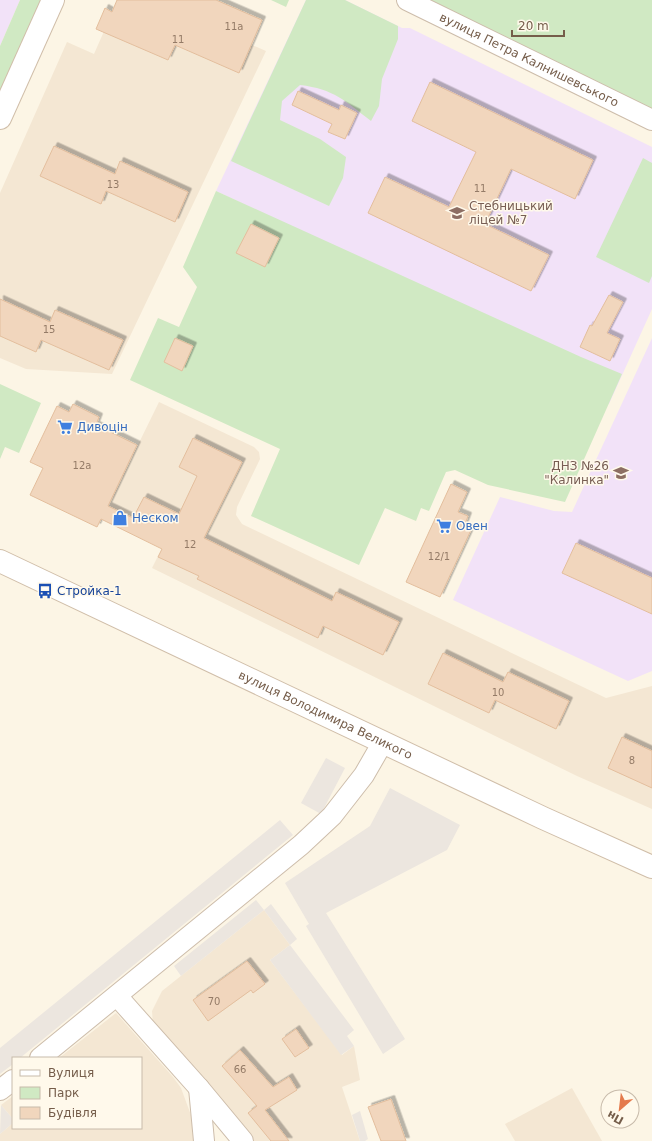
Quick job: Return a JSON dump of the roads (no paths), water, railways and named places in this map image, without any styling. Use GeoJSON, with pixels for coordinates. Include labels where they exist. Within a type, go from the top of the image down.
{"type":"FeatureCollection","features":[{"type":"Feature","properties":{"kind":"street"},"geometry":{"type":"LineString","coordinates":[[0,118],[53,0]]}},
{"type":"Feature","properties":{"kind":"street","name":"вулиця Петра Калнишевського"},"geometry":{"type":"LineString","coordinates":[[407,0],[652,120]]}},
{"type":"Feature","properties":{"kind":"street","name":"вулиця Володимира Великого"},"geometry":{"type":"LineString","coordinates":[[0,561],[543,818],[652,867]]}},
{"type":"Feature","properties":{"kind":"street"},"geometry":{"type":"LineString","coordinates":[[41,1057],[269,872],[332,816],[364,775],[383,742]]}},
{"type":"Feature","properties":{"kind":"street"},"geometry":{"type":"LineString","coordinates":[[117,996],[199,1088],[243,1141]]}},
{"type":"Feature","properties":{"kind":"street"},"geometry":{"type":"LineString","coordinates":[[0,1090],[12,1081]]}},
{"type":"Feature","properties":{"kind":"street"},"geometry":{"type":"LineString","coordinates":[[199,1088],[204,1141]]}},
{"type":"Feature","properties":{"kind":"place","name":"Стебницький ліцей №7"},"geometry":{"type":"Point","coordinates":[457,213]}},
{"type":"Feature","properties":{"kind":"place","name":"Дивоцін"},"geometry":{"type":"Point","coordinates":[65,427]}},
{"type":"Feature","properties":{"kind":"place","name":"ДНЗ №26 \"Калинка\""},"geometry":{"type":"Point","coordinates":[621,473]}},
{"type":"Feature","properties":{"kind":"place","name":"Неском"},"geometry":{"type":"Point","coordinates":[120,518]}},
{"type":"Feature","properties":{"kind":"place","name":"Овен"},"geometry":{"type":"Point","coordinates":[444,526]}},
{"type":"Feature","properties":{"kind":"place","name":"Стройка-1"},"geometry":{"type":"Point","coordinates":[45,591]}}]}
